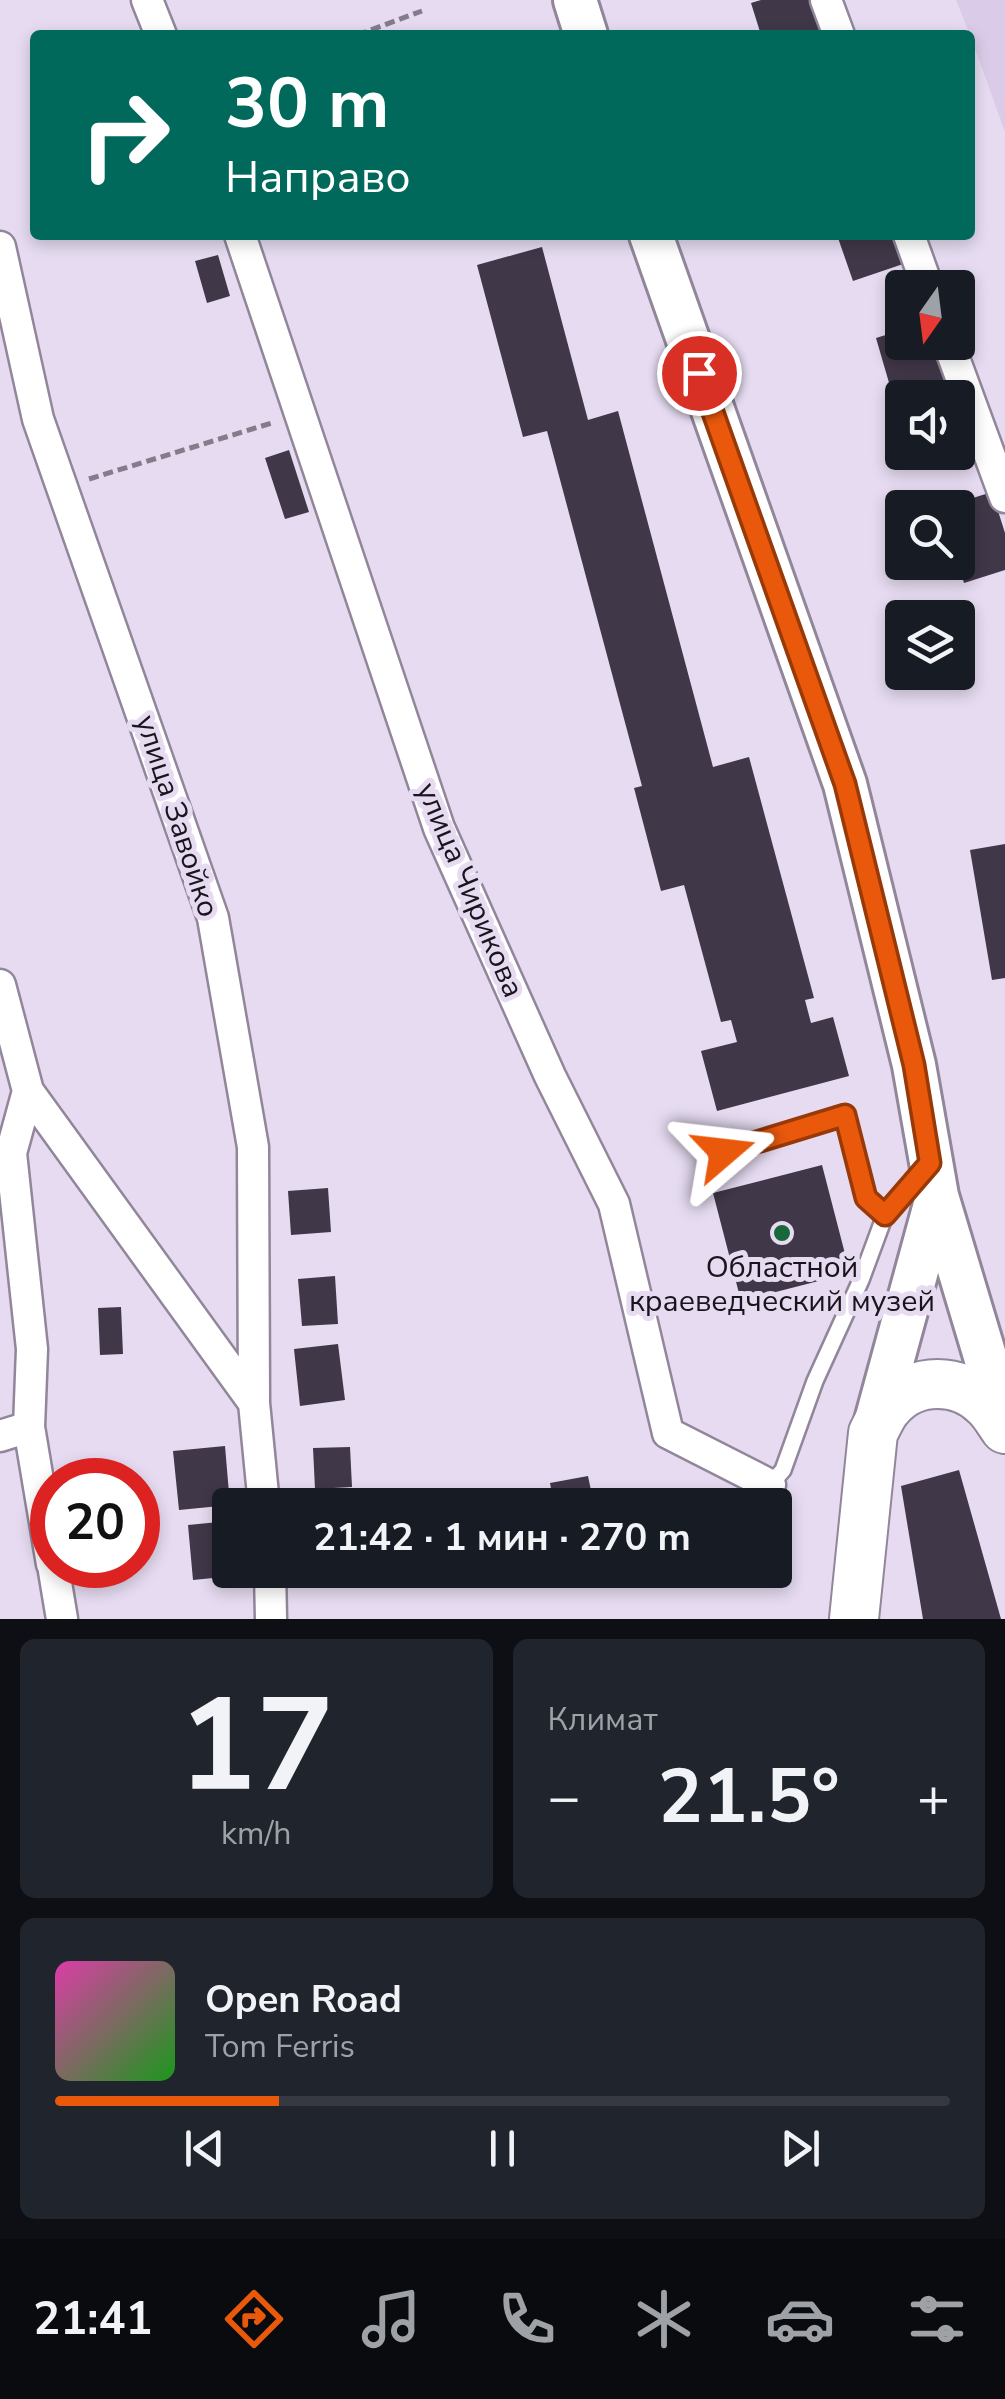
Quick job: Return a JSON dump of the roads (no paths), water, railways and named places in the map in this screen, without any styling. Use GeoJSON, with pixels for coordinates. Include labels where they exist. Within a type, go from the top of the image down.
{"type":"FeatureCollection","features":[{"type":"Feature","properties":{"kind":"main road"},"geometry":{"type":"LineString","coordinates":[[575,0],[584,30]]}},
{"type":"Feature","properties":{"kind":"main road"},"geometry":{"type":"LineString","coordinates":[[653,240],[845,784],[914,1065],[934,1180],[1005,1426]]}},
{"type":"Feature","properties":{"kind":"main road"},"geometry":{"type":"LineString","coordinates":[[854,1619],[872,1433],[934,1180]]}},
{"type":"Feature","properties":{"kind":"main road"},"geometry":{"type":"LineString","coordinates":[[872,1433],[888,1406],[902,1395],[920,1386],[943,1383],[963,1387],[987,1405],[1005,1426]]}},
{"type":"Feature","properties":{"kind":"street"},"geometry":{"type":"LineString","coordinates":[[147,0],[159,30]]}},
{"type":"Feature","properties":{"kind":"street"},"geometry":{"type":"LineString","coordinates":[[826,0],[836,30]]}},
{"type":"Feature","properties":{"kind":"street","name":"улица Чирикова"},"geometry":{"type":"LineString","coordinates":[[242,240],[438,828],[550,1076],[614,1204],[668,1433],[770,1485]]}},
{"type":"Feature","properties":{"kind":"street"},"geometry":{"type":"LineString","coordinates":[[911,240],[922,270]]}},
{"type":"Feature","properties":{"kind":"street","name":"улица Завойко"},"geometry":{"type":"LineString","coordinates":[[0,248],[38,419],[214,918],[253,1147],[254,1403],[262,1488]]}},
{"type":"Feature","properties":{"kind":"street"},"geometry":{"type":"LineString","coordinates":[[955,360],[1005,496]]}},
{"type":"Feature","properties":{"kind":"street"},"geometry":{"type":"LineString","coordinates":[[0,985],[28,1091],[254,1403]]}},
{"type":"Feature","properties":{"kind":"street"},"geometry":{"type":"LineString","coordinates":[[28,1091],[10,1153],[32,1349],[14,1432],[30,1487]]}},
{"type":"Feature","properties":{"kind":"street"},"geometry":{"type":"LineString","coordinates":[[57,1588],[62,1619]]}},
{"type":"Feature","properties":{"kind":"street"},"geometry":{"type":"LineString","coordinates":[[270,1588],[271,1619]]}},
{"type":"Feature","properties":{"kind":"lane"},"geometry":{"type":"LineString","coordinates":[[724,1152],[845,1115],[866,1198],[885,1215]]}},
{"type":"Feature","properties":{"kind":"lane"},"geometry":{"type":"LineString","coordinates":[[770,1485],[783,1470],[814,1381],[861,1280],[885,1215],[934,1180]]}},
{"type":"Feature","properties":{"kind":"place","name":"Областной краеведческий музей"},"geometry":{"type":"Point","coordinates":[782,1233]}}]}
